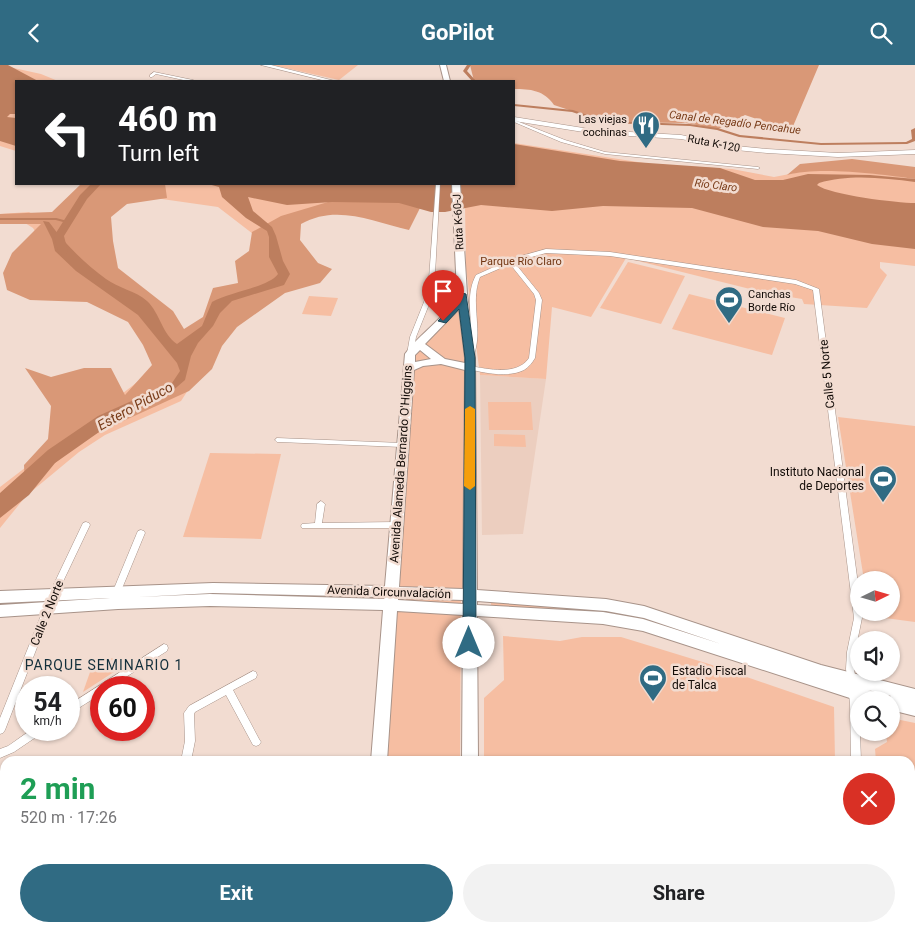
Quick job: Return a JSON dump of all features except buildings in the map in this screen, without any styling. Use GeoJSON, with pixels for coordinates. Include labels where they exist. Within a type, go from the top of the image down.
{"type":"FeatureCollection","features":[{"type":"Feature","properties":{"kind":"main road"},"geometry":{"type":"LineString","coordinates":[[443,65],[447,80]]}},
{"type":"Feature","properties":{"kind":"main road","name":"Ruta K-60-J"},"geometry":{"type":"LineString","coordinates":[[456,185],[461,292]]}},
{"type":"Feature","properties":{"kind":"main road"},"geometry":{"type":"LineString","coordinates":[[461,292],[470,363],[470,756]]}},
{"type":"Feature","properties":{"kind":"main road","name":"Avenida Alameda Bernardo O'Higgins"},"geometry":{"type":"LineString","coordinates":[[379,756],[410,354],[416,341],[455,308],[461,292]]}},
{"type":"Feature","properties":{"kind":"main road"},"geometry":{"type":"LineString","coordinates":[[416,341],[441,361]]}},
{"type":"Feature","properties":{"kind":"main road"},"geometry":{"type":"LineString","coordinates":[[408,369],[421,363],[441,361],[470,363]]}},
{"type":"Feature","properties":{"kind":"main road","name":"Avenida Circunvalación"},"geometry":{"type":"LineString","coordinates":[[0,611],[117,591],[222,588],[469,602],[625,621],[852,686],[915,696]]}},
{"type":"Feature","properties":{"kind":"main road","name":"Avenida Circunvalación"},"geometry":{"type":"LineString","coordinates":[[0,597],[52,601],[391,599]]}},
{"type":"Feature","properties":{"kind":"main road","name":"Avenida Circunvalación"},"geometry":{"type":"LineString","coordinates":[[852,686],[861,691]]}},
{"type":"Feature","properties":{"kind":"main road"},"geometry":{"type":"LineString","coordinates":[[900,705],[915,709]]}},
{"type":"Feature","properties":{"kind":"street"},"geometry":{"type":"LineString","coordinates":[[264,65],[328,80]]}},
{"type":"Feature","properties":{"kind":"street"},"geometry":{"type":"LineString","coordinates":[[169,80],[151,76],[155,73],[188,80]]}},
{"type":"Feature","properties":{"kind":"street"},"geometry":{"type":"LineString","coordinates":[[515,120],[563,141],[605,153],[758,168]]}},
{"type":"Feature","properties":{"kind":"street","name":"Ruta K-120"},"geometry":{"type":"LineString","coordinates":[[515,120],[596,132],[686,138],[736,148],[767,151],[831,155],[915,152]]}},
{"type":"Feature","properties":{"kind":"street"},"geometry":{"type":"LineString","coordinates":[[416,341],[431,292],[438,185]]}},
{"type":"Feature","properties":{"kind":"street","name":"Calle 5 Norte"},"geometry":{"type":"LineString","coordinates":[[513,260],[546,251],[610,254],[796,282],[816,289],[858,618],[851,652],[856,756]]}},
{"type":"Feature","properties":{"kind":"street"},"geometry":{"type":"LineString","coordinates":[[513,260],[537,293],[539,300],[532,358],[529,364],[519,370],[470,363],[475,345],[473,288],[476,280],[484,272],[513,260]]}},
{"type":"Feature","properties":{"kind":"street"},"geometry":{"type":"LineString","coordinates":[[279,439],[402,445]]}},
{"type":"Feature","properties":{"kind":"street"},"geometry":{"type":"LineString","coordinates":[[318,526],[321,504]]}},
{"type":"Feature","properties":{"kind":"street","name":"Calle 2 Norte"},"geometry":{"type":"LineString","coordinates":[[0,730],[52,601],[86,525]]}},
{"type":"Feature","properties":{"kind":"street"},"geometry":{"type":"LineString","coordinates":[[305,526],[396,525]]}},
{"type":"Feature","properties":{"kind":"street"},"geometry":{"type":"LineString","coordinates":[[117,591],[141,533]]}},
{"type":"Feature","properties":{"kind":"street"},"geometry":{"type":"LineString","coordinates":[[121,676],[164,648]]}},
{"type":"Feature","properties":{"kind":"street"},"geometry":{"type":"LineString","coordinates":[[187,756],[190,741],[189,713],[192,709],[253,675]]}},
{"type":"Feature","properties":{"kind":"street"},"geometry":{"type":"LineString","coordinates":[[228,689],[256,742]]}},
{"type":"Feature","properties":{"kind":"street"},"geometry":{"type":"LineString","coordinates":[[0,754],[23,741]]}},
{"type":"Feature","properties":{"kind":"shaded area"},"geometry":{"type":"Polygon","coordinates":[[[470,65],[819,65],[791,131],[745,115],[718,129],[686,123],[605,122],[554,105],[546,96],[536,91],[515,89],[515,80],[474,80],[470,65]]]}},
{"type":"Feature","properties":{"kind":"shaded area"},"geometry":{"type":"Polygon","coordinates":[[[852,159],[915,167],[915,179],[832,171],[800,172],[787,175],[800,164],[852,159]]]}},
{"type":"Feature","properties":{"kind":"shaded area"},"geometry":{"type":"Polygon","coordinates":[[[80,185],[165,185],[167,198],[127,204],[111,217],[113,241],[118,268],[173,311],[184,329],[203,317],[213,288],[238,283],[235,261],[249,251],[252,232],[281,216],[328,202],[423,202],[409,230],[368,219],[341,215],[327,215],[301,224],[300,240],[318,263],[332,269],[320,283],[285,293],[237,327],[222,346],[212,369],[189,391],[86,438],[25,487],[24,465],[48,439],[51,406],[25,368],[51,377],[84,368],[111,368],[125,395],[152,365],[143,345],[128,322],[87,302],[30,300],[7,290],[3,273],[12,253],[41,224],[0,224],[0,214],[52,212],[80,185]]]}},
{"type":"Feature","properties":{"kind":"shaded area"},"geometry":{"type":"Polygon","coordinates":[[[480,375],[546,379],[523,534],[482,535],[480,375]]]}},
{"type":"Feature","properties":{"kind":"green space"},"geometry":{"type":"Polygon","coordinates":[[[0,65],[41,74],[56,80],[15,80],[15,151],[0,146],[0,65]]]}},
{"type":"Feature","properties":{"kind":"green space"},"geometry":{"type":"Polygon","coordinates":[[[272,65],[358,65],[339,80],[272,65]]]}},
{"type":"Feature","properties":{"kind":"green space","name":"Parque Río Claro"},"geometry":{"type":"Polygon","coordinates":[[[515,143],[651,164],[732,169],[774,177],[805,171],[851,168],[915,179],[915,266],[880,262],[880,268],[887,275],[867,308],[804,304],[802,299],[766,293],[626,258],[591,317],[552,307],[546,379],[480,375],[466,269],[465,205],[303,212],[181,401],[105,435],[79,452],[26,496],[0,528],[0,487],[140,380],[152,366],[156,351],[154,339],[39,238],[33,228],[0,214],[29,212],[45,221],[88,185],[515,185],[515,143]],[[148,197],[116,200],[93,254],[176,340],[246,283],[257,237],[218,207],[148,197]]]}},
{"type":"Feature","properties":{"kind":"green space"},"geometry":{"type":"Polygon","coordinates":[[[628,262],[685,276],[661,324],[600,308],[628,262]]]}},
{"type":"Feature","properties":{"kind":"green space","name":"Canchas Borde Río"},"geometry":{"type":"Polygon","coordinates":[[[689,294],[785,318],[772,355],[672,329],[689,294]]]}},
{"type":"Feature","properties":{"kind":"green space"},"geometry":{"type":"Polygon","coordinates":[[[309,296],[338,298],[331,316],[302,314],[309,296]]]}},
{"type":"Feature","properties":{"kind":"green space"},"geometry":{"type":"Polygon","coordinates":[[[459,310],[466,359],[465,587],[461,592],[460,756],[385,756],[412,360],[419,347],[459,310]]]}},
{"type":"Feature","properties":{"kind":"green space"},"geometry":{"type":"Polygon","coordinates":[[[488,402],[531,402],[533,430],[489,430],[488,402]]]}},
{"type":"Feature","properties":{"kind":"green space","name":"Instituto Nacional de Deportes"},"geometry":{"type":"Polygon","coordinates":[[[838,417],[915,426],[915,622],[900,620],[900,571],[863,571],[838,417]]]}},
{"type":"Feature","properties":{"kind":"green space"},"geometry":{"type":"Polygon","coordinates":[[[494,434],[525,435],[526,447],[494,446],[494,434]]]}},
{"type":"Feature","properties":{"kind":"green space"},"geometry":{"type":"Polygon","coordinates":[[[210,453],[281,454],[261,539],[183,537],[210,453]]]}},
{"type":"Feature","properties":{"kind":"green space"},"geometry":{"type":"Polygon","coordinates":[[[491,601],[625,611],[836,679],[625,615],[491,606],[491,601]]]}},
{"type":"Feature","properties":{"kind":"green space","name":"Estadio Fiscal de Talca"},"geometry":{"type":"Polygon","coordinates":[[[503,636],[560,641],[582,637],[621,637],[709,664],[834,707],[835,756],[484,756],[484,698],[504,680],[503,636]]]}},
{"type":"Feature","properties":{"kind":"green space"},"geometry":{"type":"Polygon","coordinates":[[[95,658],[134,659],[108,676],[90,676],[90,687],[83,692],[95,658]]]}},
{"type":"Feature","properties":{"kind":"green space"},"geometry":{"type":"Polygon","coordinates":[[[900,720],[915,723],[915,756],[876,756],[875,749],[887,742],[900,741],[900,720]]]}},
{"type":"Feature","properties":{"kind":"water"},"geometry":{"type":"Polygon","coordinates":[[[0,65],[8,65],[36,80],[15,80],[15,114],[10,114],[7,117],[15,118],[15,146],[0,141],[0,65]]]}},
{"type":"Feature","properties":{"kind":"water","name":"Río Claro"},"geometry":{"type":"Polygon","coordinates":[[[515,144],[620,161],[720,168],[755,180],[783,180],[808,174],[870,175],[915,179],[915,182],[879,178],[842,178],[817,185],[824,189],[849,195],[894,202],[915,203],[915,249],[872,244],[818,231],[763,227],[692,208],[603,206],[552,211],[481,205],[445,212],[431,212],[399,203],[332,202],[287,205],[248,197],[253,211],[272,227],[276,236],[283,261],[290,274],[284,285],[232,301],[220,313],[213,326],[198,343],[191,356],[185,380],[170,393],[139,405],[55,463],[29,495],[0,518],[0,493],[48,450],[98,416],[172,383],[180,371],[177,363],[138,315],[76,271],[55,251],[52,239],[43,221],[49,222],[68,245],[98,273],[147,301],[155,311],[168,335],[177,344],[202,326],[212,302],[258,286],[273,279],[278,274],[269,257],[269,237],[267,231],[246,218],[222,197],[219,187],[212,185],[515,185],[515,144]]]}},
{"type":"Feature","properties":{"kind":"waterway","name":"Canal de Regadío Pencahue"},"geometry":{"type":"LineString","coordinates":[[469,65],[465,71],[473,80]]}},
{"type":"Feature","properties":{"kind":"waterway","name":"Canal de Regadío Pencahue"},"geometry":{"type":"LineString","coordinates":[[515,105],[573,111],[605,122],[690,125],[718,129],[739,136],[821,144],[907,143],[914,140],[913,130],[915,129]]}},
{"type":"Feature","properties":{"kind":"waterway","name":"Estero Piduco"},"geometry":{"type":"LineString","coordinates":[[63,252],[59,236],[83,197],[95,185]]}},
{"type":"Feature","properties":{"kind":"waterway"},"geometry":{"type":"LineString","coordinates":[[0,219],[56,219],[67,222]]}},
{"type":"Feature","properties":{"kind":"slow traffic"},"geometry":{"type":"LineString","coordinates":[[470,409],[470,486]]}},
{"type":"Feature","properties":{"kind":"place","name":"Las viejas cochinas"},"geometry":{"type":"Point","coordinates":[646,149]}},
{"type":"Feature","properties":{"kind":"place","name":"Canchas Borde Río"},"geometry":{"type":"Point","coordinates":[729,324]}},
{"type":"Feature","properties":{"kind":"place","name":"Instituto Nacional de Deportes"},"geometry":{"type":"Point","coordinates":[883,503]}},
{"type":"Feature","properties":{"kind":"place","name":"Estadio Fiscal de Talca"},"geometry":{"type":"Point","coordinates":[653,702]}},
{"type":"Feature","properties":{"kind":"district","name":"PARQUE SEMINARIO 1"},"geometry":{"type":"Point","coordinates":[104,665]}},
{"type":"Feature","properties":{"kind":"route"},"geometry":{"type":"LineString","coordinates":[[443,321],[455,308],[462,294],[470,358],[469,643]]}}]}
